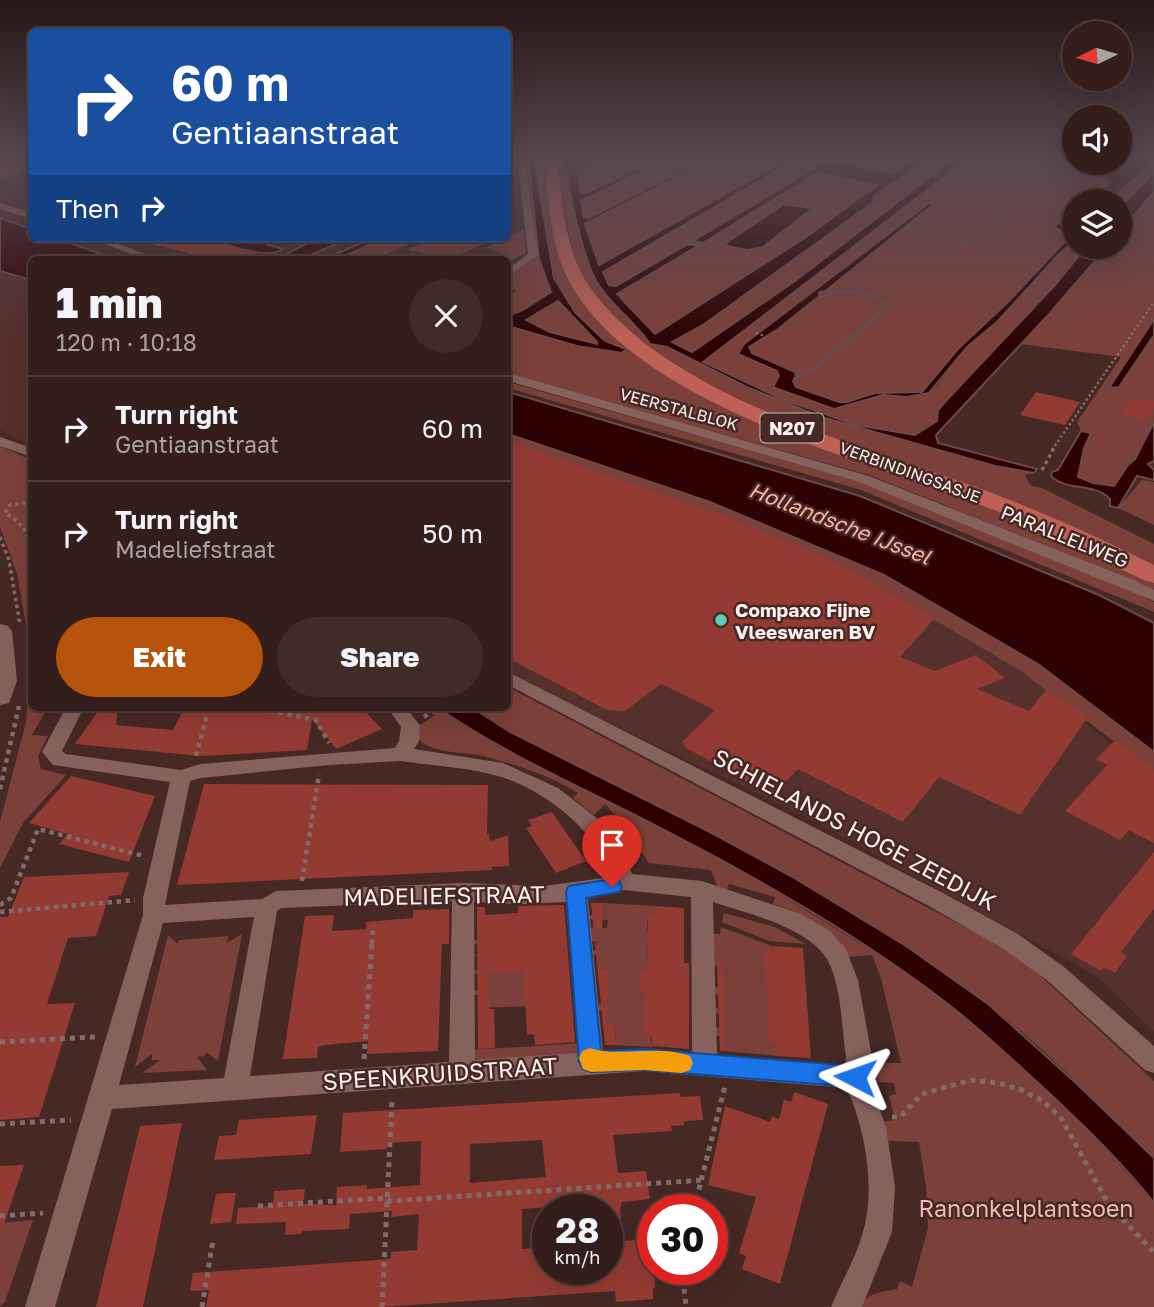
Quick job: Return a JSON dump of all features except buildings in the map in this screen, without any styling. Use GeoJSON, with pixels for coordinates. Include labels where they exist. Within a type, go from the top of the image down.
{"type":"FeatureCollection","features":[{"type":"Feature","properties":{"kind":"main road","name":"VERBINDINGSASJE"},"geometry":{"type":"LineString","coordinates":[[561,219],[568,258],[580,288],[607,321],[650,355],[721,396],[766,418],[1056,528],[1154,575]]}},
{"type":"Feature","properties":{"kind":"main road"},"geometry":{"type":"LineString","coordinates":[[0,631],[4,681],[0,696]]}},
{"type":"Feature","properties":{"kind":"street"},"geometry":{"type":"LineString","coordinates":[[511,271],[533,255],[529,219]]}},
{"type":"Feature","properties":{"kind":"street"},"geometry":{"type":"LineString","coordinates":[[105,242],[145,256]]}},
{"type":"Feature","properties":{"kind":"street","name":"VEERSTALBLOK"},"geometry":{"type":"LineString","coordinates":[[511,378],[864,479],[960,516]]}},
{"type":"Feature","properties":{"kind":"street"},"geometry":{"type":"LineString","coordinates":[[0,440],[28,451]]}},
{"type":"Feature","properties":{"kind":"street","name":"PARALLELWEG"},"geometry":{"type":"LineString","coordinates":[[960,516],[1125,582],[1154,597]]}},
{"type":"Feature","properties":{"kind":"street","name":"SCHIELANDS HOGE ZEEDIJK"},"geometry":{"type":"LineString","coordinates":[[511,680],[937,900],[1010,941],[1056,974],[1154,1062]]}},
{"type":"Feature","properties":{"kind":"street"},"geometry":{"type":"LineString","coordinates":[[73,711],[53,748],[54,757],[181,777],[200,771],[401,754],[503,770],[551,793],[595,827],[617,861],[623,882]]}},
{"type":"Feature","properties":{"kind":"street"},"geometry":{"type":"LineString","coordinates":[[399,711],[411,726],[409,741],[401,754]]}},
{"type":"Feature","properties":{"kind":"street"},"geometry":{"type":"LineString","coordinates":[[40,1307],[154,906],[181,777]]}},
{"type":"Feature","properties":{"kind":"street","name":"MADELIEFSTRAAT"},"geometry":{"type":"LineString","coordinates":[[154,906],[267,907],[276,900],[463,891],[491,896],[576,891],[612,887],[623,882],[702,890]]}},
{"type":"Feature","properties":{"kind":"street"},"geometry":{"type":"LineString","coordinates":[[717,1067],[702,890],[800,923],[822,938],[838,956],[846,980],[859,1057],[855,1077],[866,1097],[880,1169],[880,1219],[866,1266],[846,1307]]}},
{"type":"Feature","properties":{"kind":"street"},"geometry":{"type":"LineString","coordinates":[[462,1071],[463,891]]}},
{"type":"Feature","properties":{"kind":"street"},"geometry":{"type":"LineString","coordinates":[[576,891],[591,1062]]}},
{"type":"Feature","properties":{"kind":"street"},"geometry":{"type":"LineString","coordinates":[[235,1087],[267,907]]}},
{"type":"Feature","properties":{"kind":"street","name":"SPEENKRUIDSTRAAT"},"geometry":{"type":"LineString","coordinates":[[98,1108],[235,1087],[591,1062],[644,1060],[855,1077]]}},
{"type":"Feature","properties":{"kind":"path"},"geometry":{"type":"LineString","coordinates":[[1042,470],[1044,462],[1154,302]]}},
{"type":"Feature","properties":{"kind":"path"},"geometry":{"type":"LineString","coordinates":[[756,333],[765,336]]}},
{"type":"Feature","properties":{"kind":"path"},"geometry":{"type":"LineString","coordinates":[[28,505],[10,505],[5,513],[22,522],[28,529]]}},
{"type":"Feature","properties":{"kind":"path"},"geometry":{"type":"LineString","coordinates":[[181,777],[195,756],[208,711]]}},
{"type":"Feature","properties":{"kind":"path"},"geometry":{"type":"LineString","coordinates":[[272,711],[316,720],[332,748],[318,775],[299,899]]}},
{"type":"Feature","properties":{"kind":"path"},"geometry":{"type":"LineString","coordinates":[[0,905],[11,898],[38,829],[163,860]]}},
{"type":"Feature","properties":{"kind":"path"},"geometry":{"type":"LineString","coordinates":[[0,912],[154,906]]}},
{"type":"Feature","properties":{"kind":"path"},"geometry":{"type":"LineString","coordinates":[[362,1078],[373,928]]}},
{"type":"Feature","properties":{"kind":"path"},"geometry":{"type":"LineString","coordinates":[[0,1042],[118,1037]]}},
{"type":"Feature","properties":{"kind":"path"},"geometry":{"type":"LineString","coordinates":[[699,1194],[703,1180],[717,1067]]}},
{"type":"Feature","properties":{"kind":"path"},"geometry":{"type":"LineString","coordinates":[[383,1307],[392,1076]]}},
{"type":"Feature","properties":{"kind":"path"},"geometry":{"type":"LineString","coordinates":[[871,1120],[900,1117],[922,1094],[971,1080],[998,1083],[1022,1090],[1044,1102],[1061,1118],[1109,1205],[1154,1252]]}},
{"type":"Feature","properties":{"kind":"path"},"geometry":{"type":"LineString","coordinates":[[0,1124],[98,1108]]}},
{"type":"Feature","properties":{"kind":"path"},"geometry":{"type":"LineString","coordinates":[[258,1206],[703,1180]]}},
{"type":"Feature","properties":{"kind":"path"},"geometry":{"type":"LineString","coordinates":[[0,1216],[67,1211]]}},
{"type":"Feature","properties":{"kind":"path"},"geometry":{"type":"LineString","coordinates":[[202,1307],[213,1240]]}},
{"type":"Feature","properties":{"kind":"path"},"geometry":{"type":"LineString","coordinates":[[684,1285],[686,1307]]}},
{"type":"Feature","properties":{"kind":"shaded area"},"geometry":{"type":"Polygon","coordinates":[[[0,263],[28,273],[28,444],[0,430],[0,263]]]}},
{"type":"Feature","properties":{"kind":"shaded area"},"geometry":{"type":"Polygon","coordinates":[[[511,435],[965,621],[1154,780],[1154,1032],[1098,977],[816,822],[511,675],[511,435]]]}},
{"type":"Feature","properties":{"kind":"green space"},"geometry":{"type":"Polygon","coordinates":[[[541,219],[557,219],[572,287],[606,328],[655,364],[1046,531],[1154,583],[1154,593],[1082,560],[869,475],[511,375],[511,327],[577,346],[618,353],[622,347],[599,335],[572,306],[552,267],[541,219]]]}},
{"type":"Feature","properties":{"kind":"green space"},"geometry":{"type":"Polygon","coordinates":[[[566,219],[576,219],[592,273],[598,284],[641,330],[649,344],[688,357],[764,394],[840,422],[917,445],[1034,473],[1025,475],[1030,485],[1042,488],[1154,544],[1154,569],[779,417],[695,377],[642,343],[618,323],[598,300],[581,274],[566,219]]]}},
{"type":"Feature","properties":{"kind":"green space"},"geometry":{"type":"Polygon","coordinates":[[[597,219],[681,219],[598,265],[585,225],[597,219]]]}},
{"type":"Feature","properties":{"kind":"green space"},"geometry":{"type":"Polygon","coordinates":[[[694,219],[739,219],[703,243],[742,219],[763,219],[727,246],[747,250],[763,247],[800,219],[831,219],[655,334],[617,295],[697,246],[616,286],[609,285],[603,272],[694,219]]]}},
{"type":"Feature","properties":{"kind":"green space"},"geometry":{"type":"Polygon","coordinates":[[[851,219],[876,219],[795,281],[692,352],[672,342],[703,325],[851,219]]]}},
{"type":"Feature","properties":{"kind":"green space"},"geometry":{"type":"Polygon","coordinates":[[[889,219],[907,219],[739,349],[780,376],[774,386],[834,409],[883,395],[921,396],[936,387],[967,347],[998,321],[1062,252],[1062,259],[1076,259],[938,410],[937,421],[915,435],[887,432],[832,418],[702,362],[889,219]]]}},
{"type":"Feature","properties":{"kind":"green space"},"geometry":{"type":"Polygon","coordinates":[[[914,219],[1062,219],[1055,226],[1062,230],[1062,245],[1009,301],[958,349],[922,392],[875,393],[839,402],[796,387],[789,368],[751,353],[749,347],[778,329],[914,219]]]}},
{"type":"Feature","properties":{"kind":"green space"},"geometry":{"type":"Polygon","coordinates":[[[1132,219],[1154,219],[1154,319],[1110,387],[1119,387],[1154,335],[1154,422],[1142,448],[1114,486],[1093,483],[1078,477],[1090,434],[1081,431],[1077,422],[1121,357],[1020,344],[1097,259],[1132,259],[1132,219]]]}},
{"type":"Feature","properties":{"kind":"green space"},"geometry":{"type":"Polygon","coordinates":[[[536,226],[539,259],[552,292],[525,309],[511,314],[511,295],[517,290],[511,288],[511,273],[534,258],[533,228],[536,226]]]}},
{"type":"Feature","properties":{"kind":"green space"},"geometry":{"type":"Polygon","coordinates":[[[524,229],[526,255],[512,260],[511,256],[496,256],[501,252],[485,248],[497,242],[511,242],[511,235],[524,229]]]}},
{"type":"Feature","properties":{"kind":"green space"},"geometry":{"type":"Polygon","coordinates":[[[375,242],[413,242],[383,256],[345,256],[375,242]]]}},
{"type":"Feature","properties":{"kind":"green space"},"geometry":{"type":"Polygon","coordinates":[[[425,242],[486,242],[452,256],[405,256],[423,253],[406,250],[425,242]]]}},
{"type":"Feature","properties":{"kind":"green space"},"geometry":{"type":"Polygon","coordinates":[[[558,300],[597,344],[550,332],[526,320],[558,300]]]}},
{"type":"Feature","properties":{"kind":"green space"},"geometry":{"type":"Polygon","coordinates":[[[511,383],[867,484],[1112,582],[1154,602],[1154,612],[861,490],[511,389],[511,383]]]}},
{"type":"Feature","properties":{"kind":"green space"},"geometry":{"type":"Polygon","coordinates":[[[511,435],[710,502],[884,575],[1038,663],[1154,752],[1154,772],[1021,671],[933,619],[553,459],[511,444],[511,435]]]}},
{"type":"Feature","properties":{"kind":"green space"},"geometry":{"type":"Polygon","coordinates":[[[0,446],[28,459],[28,636],[17,574],[0,527],[0,446]]]}},
{"type":"Feature","properties":{"kind":"green space"},"geometry":{"type":"Polygon","coordinates":[[[1142,480],[1154,482],[1154,525],[1118,508],[1142,480]]]}},
{"type":"Feature","properties":{"kind":"green space"},"geometry":{"type":"Polygon","coordinates":[[[511,689],[1003,947],[1033,969],[1154,1081],[1154,1158],[1030,1039],[986,1003],[915,952],[751,854],[509,730],[478,711],[511,711],[511,689]]]}},
{"type":"Feature","properties":{"kind":"green space"},"geometry":{"type":"Polygon","coordinates":[[[28,694],[28,711],[46,711],[32,735],[48,736],[38,756],[41,769],[66,775],[23,823],[0,868],[0,822],[26,722],[28,694]]]}},
{"type":"Feature","properties":{"kind":"green space","name":"Ranonkelplantsoen"},"geometry":{"type":"Polygon","coordinates":[[[415,711],[443,711],[499,747],[748,875],[892,963],[954,1009],[1082,1123],[1154,1203],[1154,1307],[861,1307],[871,1296],[897,1289],[900,1281],[912,1287],[928,1228],[926,1186],[919,1142],[888,1141],[885,1121],[895,1120],[889,1096],[896,1094],[894,1083],[875,1082],[872,1063],[901,1063],[881,978],[872,955],[846,957],[793,911],[773,904],[775,897],[729,884],[727,891],[718,888],[711,870],[649,863],[620,820],[605,804],[594,815],[573,798],[578,793],[544,776],[483,756],[440,750],[424,743],[417,738],[416,728],[435,715],[431,712],[415,711]]]}},
{"type":"Feature","properties":{"kind":"green space"},"geometry":{"type":"Polygon","coordinates":[[[603,903],[655,906],[654,915],[648,915],[647,930],[654,930],[654,946],[647,947],[647,963],[653,964],[653,973],[640,972],[640,989],[646,990],[652,1047],[615,1045],[616,1025],[604,1025],[604,1011],[595,1010],[593,1005],[607,1004],[610,970],[599,969],[597,955],[589,956],[589,951],[597,950],[597,941],[588,941],[587,927],[607,928],[608,920],[585,919],[586,915],[602,916],[603,903]]]}},
{"type":"Feature","properties":{"kind":"green space"},"geometry":{"type":"Polygon","coordinates":[[[724,913],[775,927],[806,944],[769,941],[722,922],[724,913]]]}},
{"type":"Feature","properties":{"kind":"green space"},"geometry":{"type":"Polygon","coordinates":[[[721,927],[772,946],[769,1044],[777,1045],[777,1056],[725,1051],[724,1036],[715,1036],[715,1027],[724,1028],[724,1014],[715,1013],[715,1008],[722,1008],[722,995],[714,994],[714,987],[722,988],[721,965],[713,965],[712,934],[720,934],[721,927]]]}},
{"type":"Feature","properties":{"kind":"green space"},"geometry":{"type":"Polygon","coordinates":[[[242,934],[218,1061],[206,1052],[205,1056],[197,1057],[207,1070],[142,1073],[160,1060],[152,1060],[152,1054],[135,1067],[168,935],[178,944],[179,940],[228,936],[227,943],[242,934]]]}},
{"type":"Feature","properties":{"kind":"green space"},"geometry":{"type":"Polygon","coordinates":[[[530,937],[533,1006],[479,1008],[479,995],[471,995],[470,991],[489,990],[488,973],[470,974],[471,970],[479,970],[488,955],[471,956],[479,954],[479,944],[471,945],[471,940],[530,937]]]}},
{"type":"Feature","properties":{"kind":"green space"},"geometry":{"type":"Polygon","coordinates":[[[582,1043],[577,1055],[473,1061],[470,1050],[582,1043]]]}},
{"type":"Feature","properties":{"kind":"green space"},"geometry":{"type":"Polygon","coordinates":[[[33,1220],[5,1302],[0,1306],[0,1223],[33,1220]]]}},
{"type":"Feature","properties":{"kind":"water"},"geometry":{"type":"Polygon","coordinates":[[[0,219],[28,228],[28,242],[67,242],[107,256],[28,256],[28,279],[0,271],[0,219]]]}},
{"type":"Feature","properties":{"kind":"water"},"geometry":{"type":"Polygon","coordinates":[[[535,219],[544,219],[554,278],[575,312],[605,341],[626,349],[622,353],[577,346],[511,327],[511,313],[524,309],[551,292],[539,259],[535,219]],[[558,301],[526,320],[550,332],[597,344],[558,301]]]}},
{"type":"Feature","properties":{"kind":"water"},"geometry":{"type":"Polygon","coordinates":[[[576,219],[595,219],[585,224],[599,265],[681,219],[694,219],[603,272],[609,285],[616,286],[688,244],[698,246],[617,294],[655,334],[831,219],[850,219],[703,325],[672,342],[692,352],[795,281],[876,219],[889,219],[703,362],[782,399],[856,425],[915,435],[937,421],[938,410],[1076,259],[1097,259],[936,435],[938,443],[1037,469],[1034,473],[995,466],[822,417],[747,387],[667,347],[650,344],[598,284],[586,257],[576,219]]]}},
{"type":"Feature","properties":{"kind":"water"},"geometry":{"type":"Polygon","coordinates":[[[730,219],[742,219],[703,243],[693,241],[730,219]]]}},
{"type":"Feature","properties":{"kind":"water"},"geometry":{"type":"Polygon","coordinates":[[[762,219],[799,219],[763,247],[747,250],[727,246],[726,243],[762,219]]]}},
{"type":"Feature","properties":{"kind":"water"},"geometry":{"type":"Polygon","coordinates":[[[908,219],[915,219],[778,329],[749,347],[752,353],[795,372],[793,381],[796,387],[839,402],[875,393],[922,392],[958,349],[1009,301],[1062,245],[1062,252],[998,321],[967,347],[929,393],[907,397],[883,395],[834,409],[773,387],[779,376],[777,371],[738,354],[744,344],[908,219]]]}},
{"type":"Feature","properties":{"kind":"water"},"geometry":{"type":"Polygon","coordinates":[[[1062,220],[1062,230],[1054,226],[1062,220]]]}},
{"type":"Feature","properties":{"kind":"water"},"geometry":{"type":"Polygon","coordinates":[[[221,242],[274,242],[268,245],[283,249],[268,253],[221,242]]]}},
{"type":"Feature","properties":{"kind":"water"},"geometry":{"type":"Polygon","coordinates":[[[309,242],[336,244],[310,256],[283,256],[309,242]]]}},
{"type":"Feature","properties":{"kind":"water"},"geometry":{"type":"Polygon","coordinates":[[[365,242],[375,242],[345,256],[330,256],[365,242]]]}},
{"type":"Feature","properties":{"kind":"water"},"geometry":{"type":"Polygon","coordinates":[[[1154,319],[1154,335],[1119,387],[1109,388],[1154,319]]]}},
{"type":"Feature","properties":{"kind":"water","name":"Hollandsche IJssel"},"geometry":{"type":"Polygon","coordinates":[[[511,393],[860,496],[1099,595],[1154,623],[1154,752],[1038,664],[884,575],[710,502],[511,435],[511,393]]]}},
{"type":"Feature","properties":{"kind":"water"},"geometry":{"type":"Polygon","coordinates":[[[1154,422],[1154,461],[1148,464],[1154,470],[1154,480],[1137,476],[1118,508],[1110,506],[1110,499],[1096,490],[1065,484],[1051,476],[1052,472],[1058,470],[1081,431],[1091,433],[1084,448],[1078,477],[1093,483],[1114,486],[1135,459],[1154,422]]]}},
{"type":"Feature","properties":{"kind":"water"},"geometry":{"type":"Polygon","coordinates":[[[443,711],[477,711],[510,732],[708,831],[791,876],[906,946],[988,1004],[1154,1158],[1154,1203],[1103,1146],[1001,1049],[953,1008],[886,959],[743,872],[522,758],[443,711]]]}},
{"type":"Feature","properties":{"kind":"waterway"},"geometry":{"type":"LineString","coordinates":[[958,251],[995,219]]}},
{"type":"Feature","properties":{"kind":"waterway"},"geometry":{"type":"LineString","coordinates":[[820,293],[864,293],[887,305],[883,311]]}},
{"type":"Feature","properties":{"kind":"waterway"},"geometry":{"type":"LineString","coordinates":[[821,364],[879,313]]}},
{"type":"Feature","properties":{"kind":"waterway"},"geometry":{"type":"LineString","coordinates":[[795,379],[817,366]]}},
{"type":"Feature","properties":{"kind":"slow traffic"},"geometry":{"type":"LineString","coordinates":[[590,1058],[591,1062],[644,1060],[682,1063]]}},
{"type":"Feature","properties":{"kind":"place","name":"Compaxo Fijne Vleeswaren BV"},"geometry":{"type":"Point","coordinates":[721,620]}},
{"type":"Feature","properties":{"kind":"route"},"geometry":{"type":"LineString","coordinates":[[612,887],[576,891],[591,1062],[644,1060],[855,1077]]}}]}
